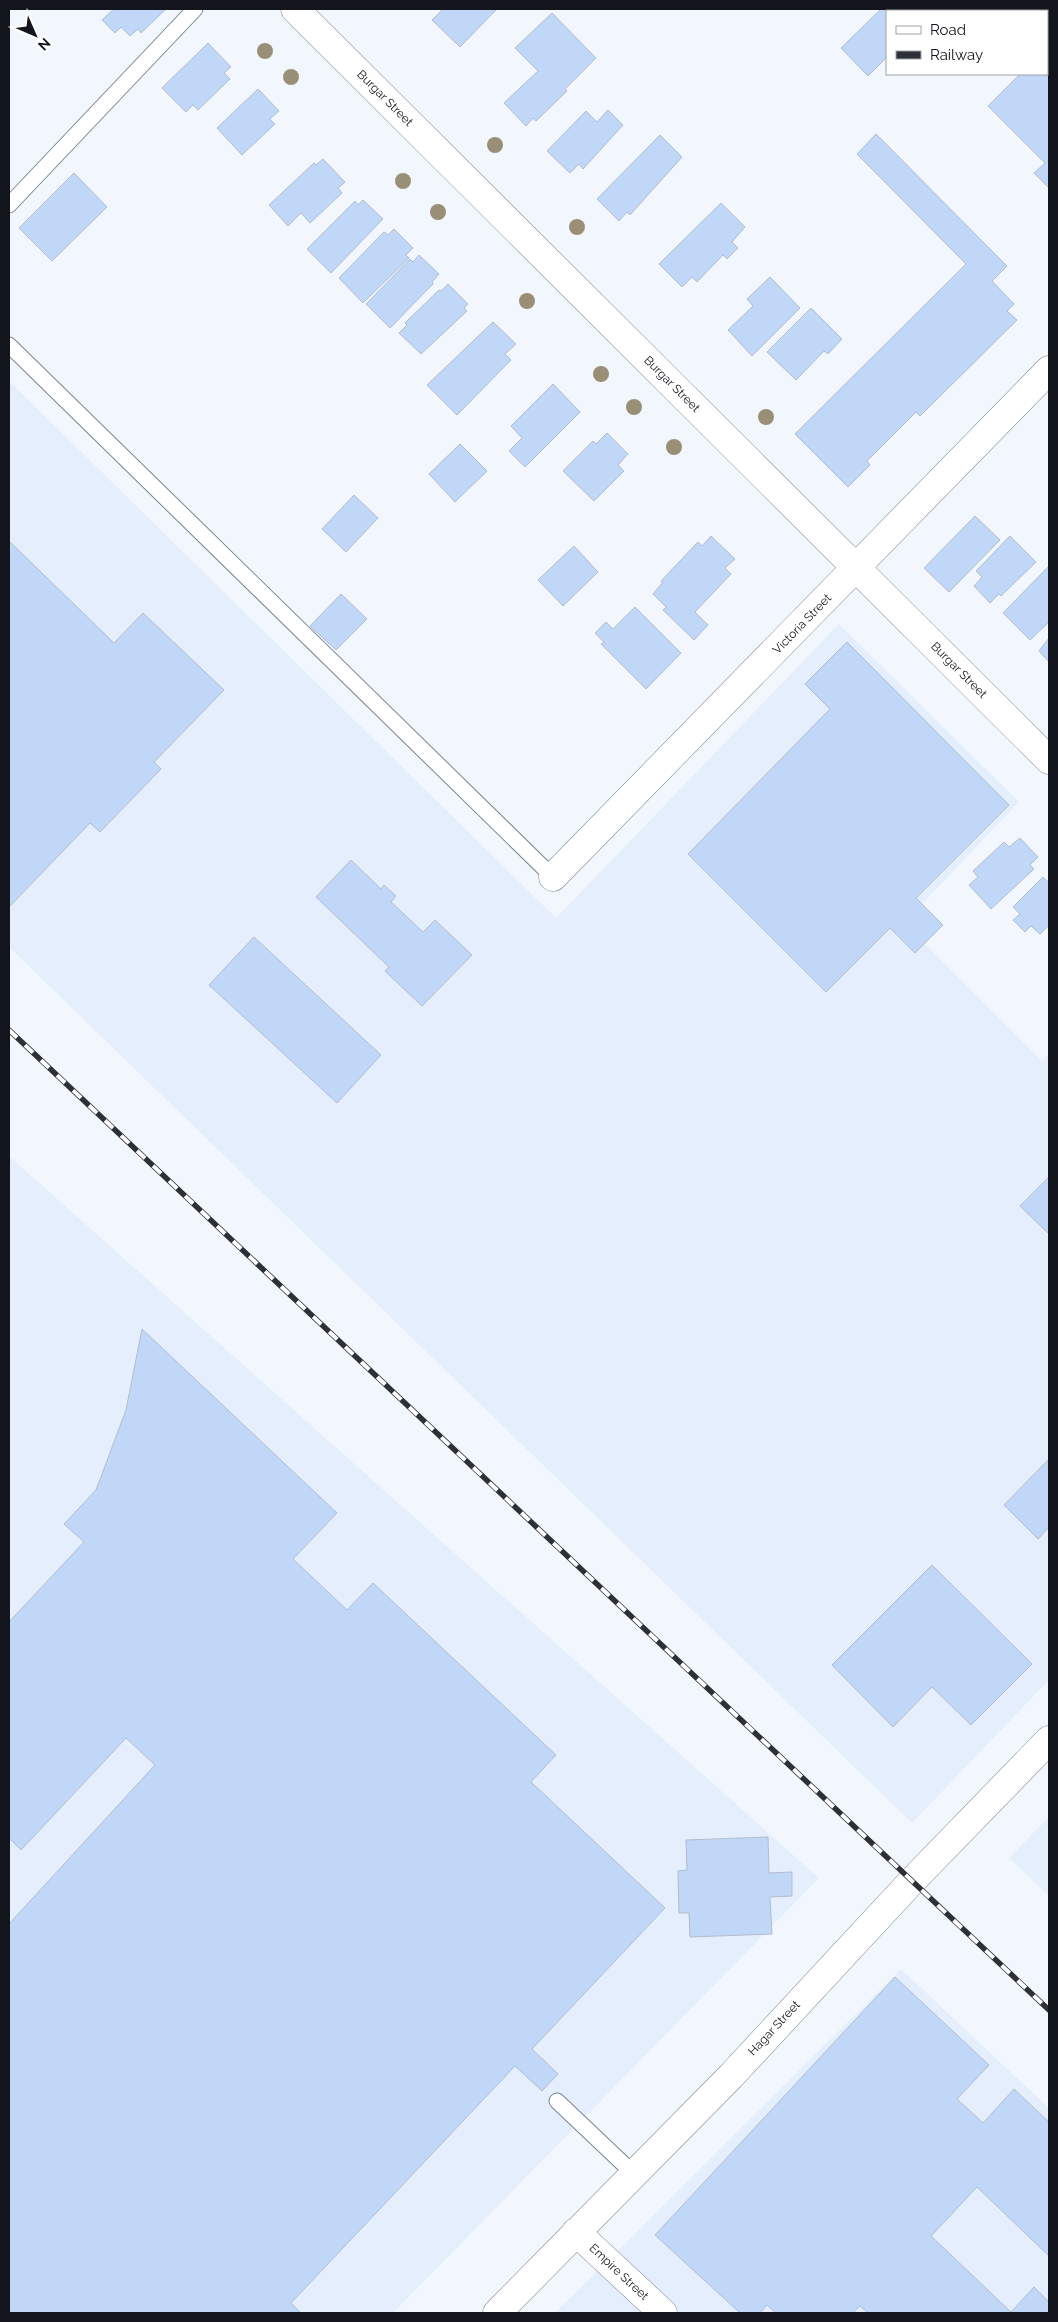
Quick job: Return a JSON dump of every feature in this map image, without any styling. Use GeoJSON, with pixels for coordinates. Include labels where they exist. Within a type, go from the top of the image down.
{"type":"FeatureCollection","features":[{"type":"Feature","properties":{"kind":"street","name":"Burgar Street"},"geometry":{"type":"LineString","coordinates":[[295,9],[1049,760]]}},
{"type":"Feature","properties":{"kind":"street","name":"Victoria Street"},"geometry":{"type":"LineString","coordinates":[[553,877],[1049,370]]}},
{"type":"Feature","properties":{"kind":"street","name":"Hagar Street"},"geometry":{"type":"LineString","coordinates":[[497,2313],[731,2076],[912,1880],[1049,1740]]}},
{"type":"Feature","properties":{"kind":"street","name":"Empire Street"},"geometry":{"type":"LineString","coordinates":[[576,2232],[662,2313]]}},
{"type":"Feature","properties":{"kind":"lane"},"geometry":{"type":"LineString","coordinates":[[9,205],[195,9]]}},
{"type":"Feature","properties":{"kind":"lane"},"geometry":{"type":"LineString","coordinates":[[9,344],[553,877]]}},
{"type":"Feature","properties":{"kind":"lane"},"geometry":{"type":"LineString","coordinates":[[557,2101],[634,2174]]}},
{"type":"Feature","properties":{"kind":"shaded area"},"geometry":{"type":"Polygon","coordinates":[[[9,381],[556,918],[839,624],[1019,802],[904,923],[1042,1061],[1049,1054],[1049,1680],[912,1823],[9,947],[9,381]]]}},
{"type":"Feature","properties":{"kind":"shaded area"},"geometry":{"type":"Polygon","coordinates":[[[9,1156],[819,1878],[393,2313],[9,2313],[9,1156]]]}},
{"type":"Feature","properties":{"kind":"shaded area"},"geometry":{"type":"Polygon","coordinates":[[[1049,1817],[1049,1896],[1009,1858],[1049,1817]]]}},
{"type":"Feature","properties":{"kind":"shaded area"},"geometry":{"type":"Polygon","coordinates":[[[901,1969],[1049,2108],[1049,2313],[555,2313],[901,1969]]]}},
{"type":"Feature","properties":{"kind":"building"},"geometry":{"type":"Polygon","coordinates":[[[114,9],[166,9],[141,33],[138,29],[130,36],[121,27],[115,33],[102,20],[114,9]]]}},
{"type":"Feature","properties":{"kind":"building"},"geometry":{"type":"Polygon","coordinates":[[[443,9],[497,9],[460,47],[432,20],[443,9]]]}},
{"type":"Feature","properties":{"kind":"building"},"geometry":{"type":"Polygon","coordinates":[[[881,9],[886,10],[886,58],[868,76],[841,48],[881,9]]]}},
{"type":"Feature","properties":{"kind":"building"},"geometry":{"type":"Polygon","coordinates":[[[920,9],[954,9],[952,10],[920,9]]]}},
{"type":"Feature","properties":{"kind":"building"},"geometry":{"type":"Polygon","coordinates":[[[959,9],[978,9],[976,10],[959,9]]]}},
{"type":"Feature","properties":{"kind":"building"},"geometry":{"type":"Polygon","coordinates":[[[552,13],[596,58],[565,89],[567,91],[536,121],[533,118],[526,126],[504,103],[538,71],[515,48],[552,13]]]}},
{"type":"Feature","properties":{"kind":"building"},"geometry":{"type":"Polygon","coordinates":[[[208,43],[231,67],[224,73],[230,79],[198,110],[193,105],[186,112],[162,88],[208,43]]]}},
{"type":"Feature","properties":{"kind":"building"},"geometry":{"type":"Polygon","coordinates":[[[1049,44],[1049,188],[1034,173],[1045,163],[988,106],[1019,75],[1048,75],[1049,44]]]}},
{"type":"Feature","properties":{"kind":"building"},"geometry":{"type":"Polygon","coordinates":[[[258,89],[279,111],[270,119],[275,124],[242,155],[217,128],[258,89]]]}},
{"type":"Feature","properties":{"kind":"building"},"geometry":{"type":"Polygon","coordinates":[[[608,110],[623,125],[583,169],[579,164],[570,173],[547,151],[586,111],[597,122],[608,110]]]}},
{"type":"Feature","properties":{"kind":"building"},"geometry":{"type":"Polygon","coordinates":[[[876,134],[1007,266],[992,281],[1014,304],[1007,311],[1017,320],[920,416],[916,412],[867,461],[870,465],[848,487],[795,434],[966,264],[857,154],[876,134]]]}},
{"type":"Feature","properties":{"kind":"building"},"geometry":{"type":"Polygon","coordinates":[[[660,135],[682,157],[630,215],[627,212],[619,221],[597,199],[660,135]]]}},
{"type":"Feature","properties":{"kind":"building"},"geometry":{"type":"Polygon","coordinates":[[[323,159],[345,182],[338,188],[342,193],[310,223],[301,213],[288,226],[269,205],[314,163],[316,165],[323,159]]]}},
{"type":"Feature","properties":{"kind":"building"},"geometry":{"type":"Polygon","coordinates":[[[74,173],[107,207],[52,261],[19,228],[74,173]]]}},
{"type":"Feature","properties":{"kind":"building"},"geometry":{"type":"Polygon","coordinates":[[[363,200],[383,219],[331,273],[307,249],[355,201],[358,205],[363,200]]]}},
{"type":"Feature","properties":{"kind":"building"},"geometry":{"type":"Polygon","coordinates":[[[721,203],[745,227],[732,242],[738,248],[727,259],[723,255],[697,282],[692,277],[682,287],[659,264],[721,203]]]}},
{"type":"Feature","properties":{"kind":"building"},"geometry":{"type":"Polygon","coordinates":[[[394,229],[413,248],[406,255],[409,258],[363,303],[339,278],[384,232],[388,235],[394,229]]]}},
{"type":"Feature","properties":{"kind":"building"},"geometry":{"type":"Polygon","coordinates":[[[419,255],[439,274],[432,282],[433,284],[390,328],[366,304],[410,259],[413,262],[419,255]]]}},
{"type":"Feature","properties":{"kind":"building"},"geometry":{"type":"Polygon","coordinates":[[[770,277],[800,308],[752,356],[728,330],[753,306],[747,299],[770,277]]]}},
{"type":"Feature","properties":{"kind":"building"},"geometry":{"type":"Polygon","coordinates":[[[448,284],[468,304],[464,308],[467,311],[421,354],[399,333],[407,325],[405,323],[439,290],[441,291],[448,284]]]}},
{"type":"Feature","properties":{"kind":"building"},"geometry":{"type":"Polygon","coordinates":[[[811,308],[842,339],[828,354],[824,351],[796,380],[767,352],[811,308]]]}},
{"type":"Feature","properties":{"kind":"building"},"geometry":{"type":"Polygon","coordinates":[[[493,322],[516,344],[505,354],[511,360],[457,415],[427,385],[493,322]]]}},
{"type":"Feature","properties":{"kind":"building"},"geometry":{"type":"Polygon","coordinates":[[[553,384],[580,412],[525,467],[509,451],[522,438],[511,426],[553,384]]]}},
{"type":"Feature","properties":{"kind":"building"},"geometry":{"type":"Polygon","coordinates":[[[607,433],[628,454],[618,465],[624,471],[594,501],[563,471],[593,441],[596,444],[607,433]]]}},
{"type":"Feature","properties":{"kind":"building"},"geometry":{"type":"Polygon","coordinates":[[[460,444],[487,471],[455,502],[429,474],[460,444]]]}},
{"type":"Feature","properties":{"kind":"building"},"geometry":{"type":"Polygon","coordinates":[[[354,495],[378,518],[346,552],[322,529],[354,495]]]}},
{"type":"Feature","properties":{"kind":"building"},"geometry":{"type":"Polygon","coordinates":[[[975,516],[1000,540],[949,592],[924,568],[975,516]]]}},
{"type":"Feature","properties":{"kind":"building"},"geometry":{"type":"Polygon","coordinates":[[[711,536],[735,559],[725,568],[731,574],[695,612],[708,625],[694,640],[663,610],[666,607],[653,594],[663,582],[661,581],[698,542],[702,546],[711,536]]]}},
{"type":"Feature","properties":{"kind":"building"},"geometry":{"type":"Polygon","coordinates":[[[1010,536],[1036,562],[1001,596],[999,594],[990,603],[974,586],[982,577],[976,571],[1010,536]]]}},
{"type":"Feature","properties":{"kind":"building"},"geometry":{"type":"Polygon","coordinates":[[[9,541],[114,643],[143,613],[224,690],[154,762],[161,769],[100,832],[90,823],[9,907],[9,541]]]}},
{"type":"Feature","properties":{"kind":"building"},"geometry":{"type":"Polygon","coordinates":[[[574,546],[598,572],[563,606],[538,580],[574,546]]]}},
{"type":"Feature","properties":{"kind":"building"},"geometry":{"type":"Polygon","coordinates":[[[1049,566],[1049,622],[1030,640],[1003,613],[1049,566]]]}},
{"type":"Feature","properties":{"kind":"building"},"geometry":{"type":"Polygon","coordinates":[[[341,594],[367,619],[336,650],[310,626],[341,594]]]}},
{"type":"Feature","properties":{"kind":"building"},"geometry":{"type":"Polygon","coordinates":[[[635,607],[681,653],[646,689],[601,644],[604,642],[595,633],[606,622],[613,629],[635,607]]]}},
{"type":"Feature","properties":{"kind":"building"},"geometry":{"type":"Polygon","coordinates":[[[1049,638],[1049,662],[1039,651],[1049,638]]]}},
{"type":"Feature","properties":{"kind":"building"},"geometry":{"type":"Polygon","coordinates":[[[847,642],[1009,805],[916,898],[943,925],[915,953],[890,928],[826,992],[688,854],[830,709],[805,684],[847,642]]]}},
{"type":"Feature","properties":{"kind":"building"},"geometry":{"type":"Polygon","coordinates":[[[1020,838],[1038,857],[1030,865],[1034,869],[991,909],[969,885],[978,877],[973,871],[1004,842],[1009,847],[1020,838]]]}},
{"type":"Feature","properties":{"kind":"building"},"geometry":{"type":"Polygon","coordinates":[[[351,860],[381,889],[384,885],[396,896],[391,902],[423,932],[435,920],[472,955],[422,1006],[385,971],[389,967],[316,897],[351,860]]]}},
{"type":"Feature","properties":{"kind":"building"},"geometry":{"type":"Polygon","coordinates":[[[1043,877],[1049,883],[1049,925],[1040,934],[1031,926],[1025,932],[1013,920],[1020,914],[1013,907],[1043,877]]]}},
{"type":"Feature","properties":{"kind":"building"},"geometry":{"type":"Polygon","coordinates":[[[254,937],[381,1055],[337,1103],[209,985],[254,937]]]}},
{"type":"Feature","properties":{"kind":"building"},"geometry":{"type":"Polygon","coordinates":[[[1049,1177],[1049,1234],[1020,1206],[1049,1177]]]}},
{"type":"Feature","properties":{"kind":"building"},"geometry":{"type":"Polygon","coordinates":[[[142,1329],[337,1513],[293,1559],[347,1610],[373,1583],[556,1755],[531,1782],[665,1908],[532,2049],[558,2074],[542,2091],[515,2066],[291,2303],[301,2313],[9,2313],[9,1924],[155,1765],[126,1738],[21,1850],[9,1838],[9,1622],[84,1542],[64,1524],[96,1490],[126,1410],[142,1329]]]}},
{"type":"Feature","properties":{"kind":"building"},"geometry":{"type":"Polygon","coordinates":[[[1049,1459],[1049,1527],[1038,1539],[1004,1505],[1049,1459]]]}},
{"type":"Feature","properties":{"kind":"building"},"geometry":{"type":"Polygon","coordinates":[[[932,1565],[1032,1664],[971,1725],[932,1687],[893,1727],[832,1665],[932,1565]]]}},
{"type":"Feature","properties":{"kind":"building"},"geometry":{"type":"Polygon","coordinates":[[[768,1837],[769,1873],[792,1872],[792,1896],[770,1897],[772,1934],[690,1937],[689,1913],[679,1913],[678,1871],[687,1870],[686,1840],[768,1837]]]}},
{"type":"Feature","properties":{"kind":"building"},"geometry":{"type":"Polygon","coordinates":[[[895,1977],[989,2065],[957,2099],[983,2123],[1014,2089],[1049,2122],[1049,2256],[977,2187],[931,2236],[1011,2312],[1034,2287],[1049,2302],[1049,2313],[868,2313],[860,2306],[853,2313],[776,2313],[767,2305],[760,2313],[740,2313],[655,2235],[895,1977]]]}},
{"type":"Feature","properties":{"kind":"railway"},"geometry":{"type":"LineString","coordinates":[[9,1030],[1049,2010]]}}]}
